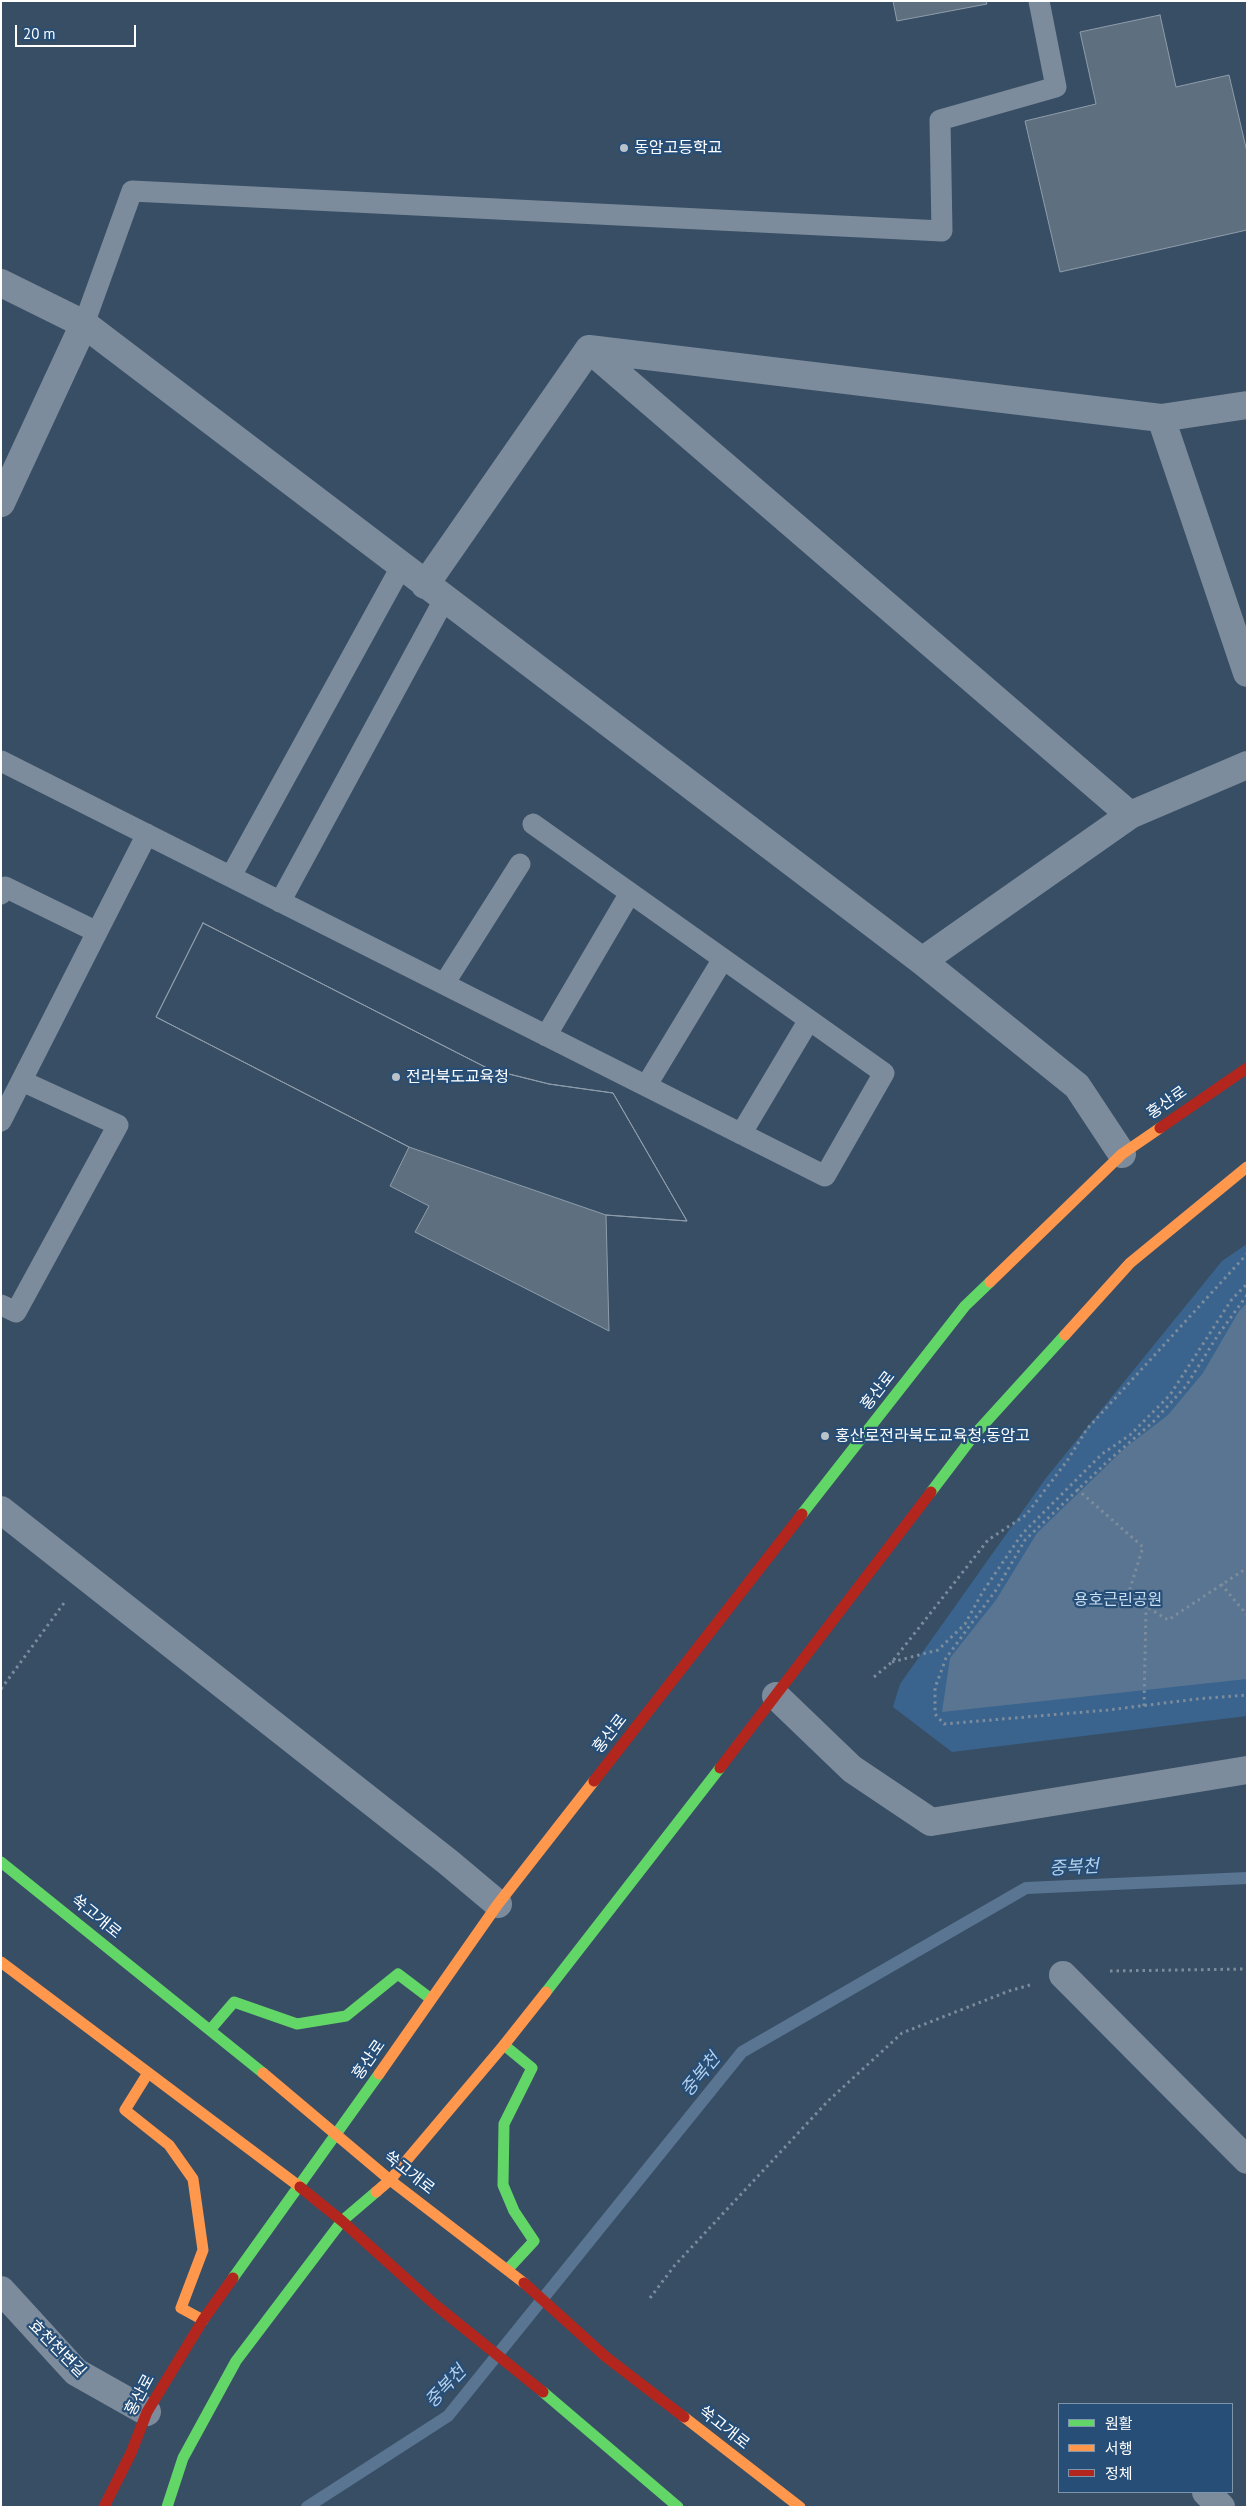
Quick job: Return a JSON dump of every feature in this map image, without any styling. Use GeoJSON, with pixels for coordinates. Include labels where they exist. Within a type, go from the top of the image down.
{"type":"FeatureCollection","features":[{"type":"Feature","properties":{"kind":"street"},"geometry":{"type":"LineString","coordinates":[[1,283],[84,324],[434,593],[922,961],[1077,1086],[1122,1154]]}},
{"type":"Feature","properties":{"kind":"street"},"geometry":{"type":"LineString","coordinates":[[1,503],[84,324]]}},
{"type":"Feature","properties":{"kind":"street"},"geometry":{"type":"LineString","coordinates":[[434,593],[589,349]]}},
{"type":"Feature","properties":{"kind":"street"},"geometry":{"type":"LineString","coordinates":[[589,349],[1161,418],[1247,405]]}},
{"type":"Feature","properties":{"kind":"street"},"geometry":{"type":"LineString","coordinates":[[589,349],[1130,816]]}},
{"type":"Feature","properties":{"kind":"street"},"geometry":{"type":"LineString","coordinates":[[1161,418],[1247,673]]}},
{"type":"Feature","properties":{"kind":"street"},"geometry":{"type":"LineString","coordinates":[[922,961],[1130,816],[1247,765]]}},
{"type":"Feature","properties":{"kind":"street","name":"홍산로"},"geometry":{"type":"LineString","coordinates":[[104,2507],[131,2453],[147,2412],[202,2320],[300,2187],[498,1904],[965,1306],[1122,1154],[1247,1068]]}},
{"type":"Feature","properties":{"kind":"street"},"geometry":{"type":"LineString","coordinates":[[167,2507],[183,2458],[236,2361],[342,2221],[390,2180],[504,2045],[776,1696],[975,1434],[1130,1263],[1247,1167]]}},
{"type":"Feature","properties":{"kind":"street"},"geometry":{"type":"LineString","coordinates":[[1,1510],[448,1862],[498,1904]]}},
{"type":"Feature","properties":{"kind":"street"},"geometry":{"type":"LineString","coordinates":[[776,1696],[852,1769],[931,1822],[1247,1770]]}},
{"type":"Feature","properties":{"kind":"street","name":"쑥고개로"},"geometry":{"type":"LineString","coordinates":[[1,1862],[210,2030],[390,2180],[508,2269],[606,2357],[800,2507]]}},
{"type":"Feature","properties":{"kind":"street"},"geometry":{"type":"LineString","coordinates":[[1,1962],[300,2187],[342,2221],[433,2303],[564,2408],[678,2507]]}},
{"type":"Feature","properties":{"kind":"street"},"geometry":{"type":"LineString","coordinates":[[210,2030],[234,2002],[297,2024],[346,2016],[398,1974],[431,1999]]}},
{"type":"Feature","properties":{"kind":"street"},"geometry":{"type":"LineString","coordinates":[[1063,1975],[1247,2160]]}},
{"type":"Feature","properties":{"kind":"street"},"geometry":{"type":"LineString","coordinates":[[504,2045],[532,2068],[504,2124],[503,2185],[514,2211],[534,2241],[508,2269]]}},
{"type":"Feature","properties":{"kind":"street"},"geometry":{"type":"LineString","coordinates":[[148,2073],[125,2110],[169,2145],[193,2180],[203,2250],[181,2308],[202,2320]]}},
{"type":"Feature","properties":{"kind":"street","name":"효천천변길"},"geometry":{"type":"LineString","coordinates":[[1,2290],[76,2372],[147,2412]]}},
{"type":"Feature","properties":{"kind":"street"},"geometry":{"type":"LineString","coordinates":[[1207,2493],[1221,2507]]}},
{"type":"Feature","properties":{"kind":"lane"},"geometry":{"type":"LineString","coordinates":[[84,324],[132,191],[942,231],[940,120],[1056,87],[1039,1]]}},
{"type":"Feature","properties":{"kind":"lane"},"geometry":{"type":"LineString","coordinates":[[231,876],[401,567]]}},
{"type":"Feature","properties":{"kind":"lane"},"geometry":{"type":"LineString","coordinates":[[280,902],[434,593]]}},
{"type":"Feature","properties":{"kind":"lane"},"geometry":{"type":"LineString","coordinates":[[1,761],[825,1176],[884,1073],[533,824]]}},
{"type":"Feature","properties":{"kind":"lane"},"geometry":{"type":"LineString","coordinates":[[1,1121],[147,834]]}},
{"type":"Feature","properties":{"kind":"lane"},"geometry":{"type":"LineString","coordinates":[[444,984],[520,864]]}},
{"type":"Feature","properties":{"kind":"lane"},"geometry":{"type":"LineString","coordinates":[[1,894],[5,887],[97,932]]}},
{"type":"Feature","properties":{"kind":"lane"},"geometry":{"type":"LineString","coordinates":[[546,1036],[630,893]]}},
{"type":"Feature","properties":{"kind":"lane"},"geometry":{"type":"LineString","coordinates":[[646,1086],[723,959]]}},
{"type":"Feature","properties":{"kind":"lane"},"geometry":{"type":"LineString","coordinates":[[741,1134],[809,1020]]}},
{"type":"Feature","properties":{"kind":"lane"},"geometry":{"type":"LineString","coordinates":[[1,1305],[16,1312],[118,1125],[22,1081]]}},
{"type":"Feature","properties":{"kind":"path"},"geometry":{"type":"LineString","coordinates":[[874,1677],[892,1662],[988,1540],[1026,1514],[1067,1461],[1087,1429],[1247,1254]]}},
{"type":"Feature","properties":{"kind":"path"},"geometry":{"type":"LineString","coordinates":[[892,1662],[938,1650],[966,1624],[982,1593],[1022,1534],[1102,1454],[1130,1435],[1170,1395],[1232,1299],[1247,1284]]}},
{"type":"Feature","properties":{"kind":"path"},"geometry":{"type":"LineString","coordinates":[[1247,1295],[1218,1335],[1186,1386],[1153,1422],[1077,1490],[1025,1540],[996,1590],[946,1658],[934,1688],[935,1714],[944,1724],[1247,1695]]}},
{"type":"Feature","properties":{"kind":"path"},"geometry":{"type":"LineString","coordinates":[[1077,1490],[1143,1547],[1128,1595],[1168,1620],[1247,1568]]}},
{"type":"Feature","properties":{"kind":"path"},"geometry":{"type":"LineString","coordinates":[[1221,1584],[1247,1616]]}},
{"type":"Feature","properties":{"kind":"path"},"geometry":{"type":"LineString","coordinates":[[1,1689],[68,1596]]}},
{"type":"Feature","properties":{"kind":"path"},"geometry":{"type":"LineString","coordinates":[[1144,1706],[1146,1606]]}},
{"type":"Feature","properties":{"kind":"path"},"geometry":{"type":"LineString","coordinates":[[650,2298],[675,2266],[828,2101],[902,2034],[1009,1990],[1063,1975],[1114,1971],[1247,1969]]}},
{"type":"Feature","properties":{"kind":"green space","name":"용호근린공원"},"geometry":{"type":"Polygon","coordinates":[[[1247,1244],[1247,1716],[952,1752],[893,1707],[900,1684],[1046,1478],[1222,1261],[1247,1244]]]}},
{"type":"Feature","properties":{"kind":"shaded area","name":"용호근린공원"},"geometry":{"type":"Polygon","coordinates":[[[1247,1303],[1247,1679],[942,1712],[950,1658],[996,1600],[1037,1533],[1125,1448],[1168,1415],[1203,1373],[1239,1311],[1247,1303]]]}},
{"type":"Feature","properties":{"kind":"building"},"geometry":{"type":"Polygon","coordinates":[[[893,1],[986,1],[987,4],[897,21],[893,1]]]}},
{"type":"Feature","properties":{"kind":"building"},"geometry":{"type":"Polygon","coordinates":[[[1160,15],[1176,87],[1229,75],[1247,152],[1247,230],[1060,272],[1025,121],[1096,104],[1080,32],[1160,15]]]}},
{"type":"Feature","properties":{"kind":"building","name":"전라북도교육청"},"geometry":{"type":"Polygon","coordinates":[[[203,923],[489,1069],[549,1084],[613,1093],[687,1221],[606,1215],[609,1331],[415,1232],[429,1206],[390,1186],[409,1147],[156,1017],[203,923]]]}},
{"type":"Feature","properties":{"kind":"building","name":"전라북도교육청"},"geometry":{"type":"Polygon","coordinates":[[[203,923],[489,1069],[549,1084],[613,1093],[687,1221],[606,1215],[409,1147],[156,1017],[203,923]]]}},
{"type":"Feature","properties":{"kind":"waterway","name":"중복천"},"geometry":{"type":"LineString","coordinates":[[307,2507],[448,2416],[742,2052],[1026,1888],[1247,1878]]}},
{"type":"Feature","properties":{"kind":"traffic: fast"},"geometry":{"type":"LineString","coordinates":[[802,1514],[965,1306],[990,1282]]}},
{"type":"Feature","properties":{"kind":"traffic: fast"},"geometry":{"type":"LineString","coordinates":[[931,1492],[975,1434],[1065,1335]]}},
{"type":"Feature","properties":{"kind":"traffic: fast"},"geometry":{"type":"LineString","coordinates":[[546,1992],[720,1768]]}},
{"type":"Feature","properties":{"kind":"traffic: fast"},"geometry":{"type":"LineString","coordinates":[[1,1862],[263,2073]]}},
{"type":"Feature","properties":{"kind":"traffic: fast"},"geometry":{"type":"LineString","coordinates":[[210,2030],[234,2002],[297,2024],[346,2016],[398,1974],[431,1999]]}},
{"type":"Feature","properties":{"kind":"traffic: fast"},"geometry":{"type":"LineString","coordinates":[[504,2045],[532,2068],[504,2124],[503,2185],[514,2211],[534,2241],[508,2269]]}},
{"type":"Feature","properties":{"kind":"traffic: fast"},"geometry":{"type":"LineString","coordinates":[[233,2278],[379,2074]]}},
{"type":"Feature","properties":{"kind":"traffic: fast"},"geometry":{"type":"LineString","coordinates":[[167,2507],[183,2458],[236,2361],[342,2221],[376,2192]]}},
{"type":"Feature","properties":{"kind":"traffic: fast"},"geometry":{"type":"LineString","coordinates":[[543,2392],[678,2507]]}},
{"type":"Feature","properties":{"kind":"traffic: slow"},"geometry":{"type":"LineString","coordinates":[[990,1282],[1122,1154],[1160,1128]]}},
{"type":"Feature","properties":{"kind":"traffic: slow"},"geometry":{"type":"LineString","coordinates":[[1065,1335],[1130,1263],[1247,1167]]}},
{"type":"Feature","properties":{"kind":"traffic: slow"},"geometry":{"type":"LineString","coordinates":[[379,2074],[498,1904],[594,1781]]}},
{"type":"Feature","properties":{"kind":"traffic: slow"},"geometry":{"type":"LineString","coordinates":[[1,1962],[300,2187]]}},
{"type":"Feature","properties":{"kind":"traffic: slow"},"geometry":{"type":"LineString","coordinates":[[376,2192],[390,2180],[504,2045],[546,1992]]}},
{"type":"Feature","properties":{"kind":"traffic: slow"},"geometry":{"type":"LineString","coordinates":[[148,2073],[125,2110],[169,2145],[193,2179],[203,2250],[181,2308],[203,2320]]}},
{"type":"Feature","properties":{"kind":"traffic: slow"},"geometry":{"type":"LineString","coordinates":[[263,2073],[390,2180],[524,2283]]}},
{"type":"Feature","properties":{"kind":"traffic: slow"},"geometry":{"type":"LineString","coordinates":[[684,2417],[800,2507]]}},
{"type":"Feature","properties":{"kind":"traffic: jam"},"geometry":{"type":"LineString","coordinates":[[1160,1128],[1247,1068]]}},
{"type":"Feature","properties":{"kind":"traffic: jam"},"geometry":{"type":"LineString","coordinates":[[720,1768],[931,1492]]}},
{"type":"Feature","properties":{"kind":"traffic: jam"},"geometry":{"type":"LineString","coordinates":[[594,1781],[802,1514]]}},
{"type":"Feature","properties":{"kind":"traffic: jam"},"geometry":{"type":"LineString","coordinates":[[300,2187],[342,2221],[433,2303],[543,2392]]}},
{"type":"Feature","properties":{"kind":"traffic: jam"},"geometry":{"type":"LineString","coordinates":[[104,2507],[131,2453],[147,2412],[203,2320],[233,2278]]}},
{"type":"Feature","properties":{"kind":"traffic: jam"},"geometry":{"type":"LineString","coordinates":[[524,2283],[606,2357],[684,2417]]}},
{"type":"Feature","properties":{"kind":"place","name":"동암고등학교"},"geometry":{"type":"Point","coordinates":[624,148]}},
{"type":"Feature","properties":{"kind":"place","name":"전라북도교육청"},"geometry":{"type":"Point","coordinates":[396,1077]}},
{"type":"Feature","properties":{"kind":"place","name":"홍산로전라북도교육청,동암고"},"geometry":{"type":"Point","coordinates":[825,1436]}}]}
